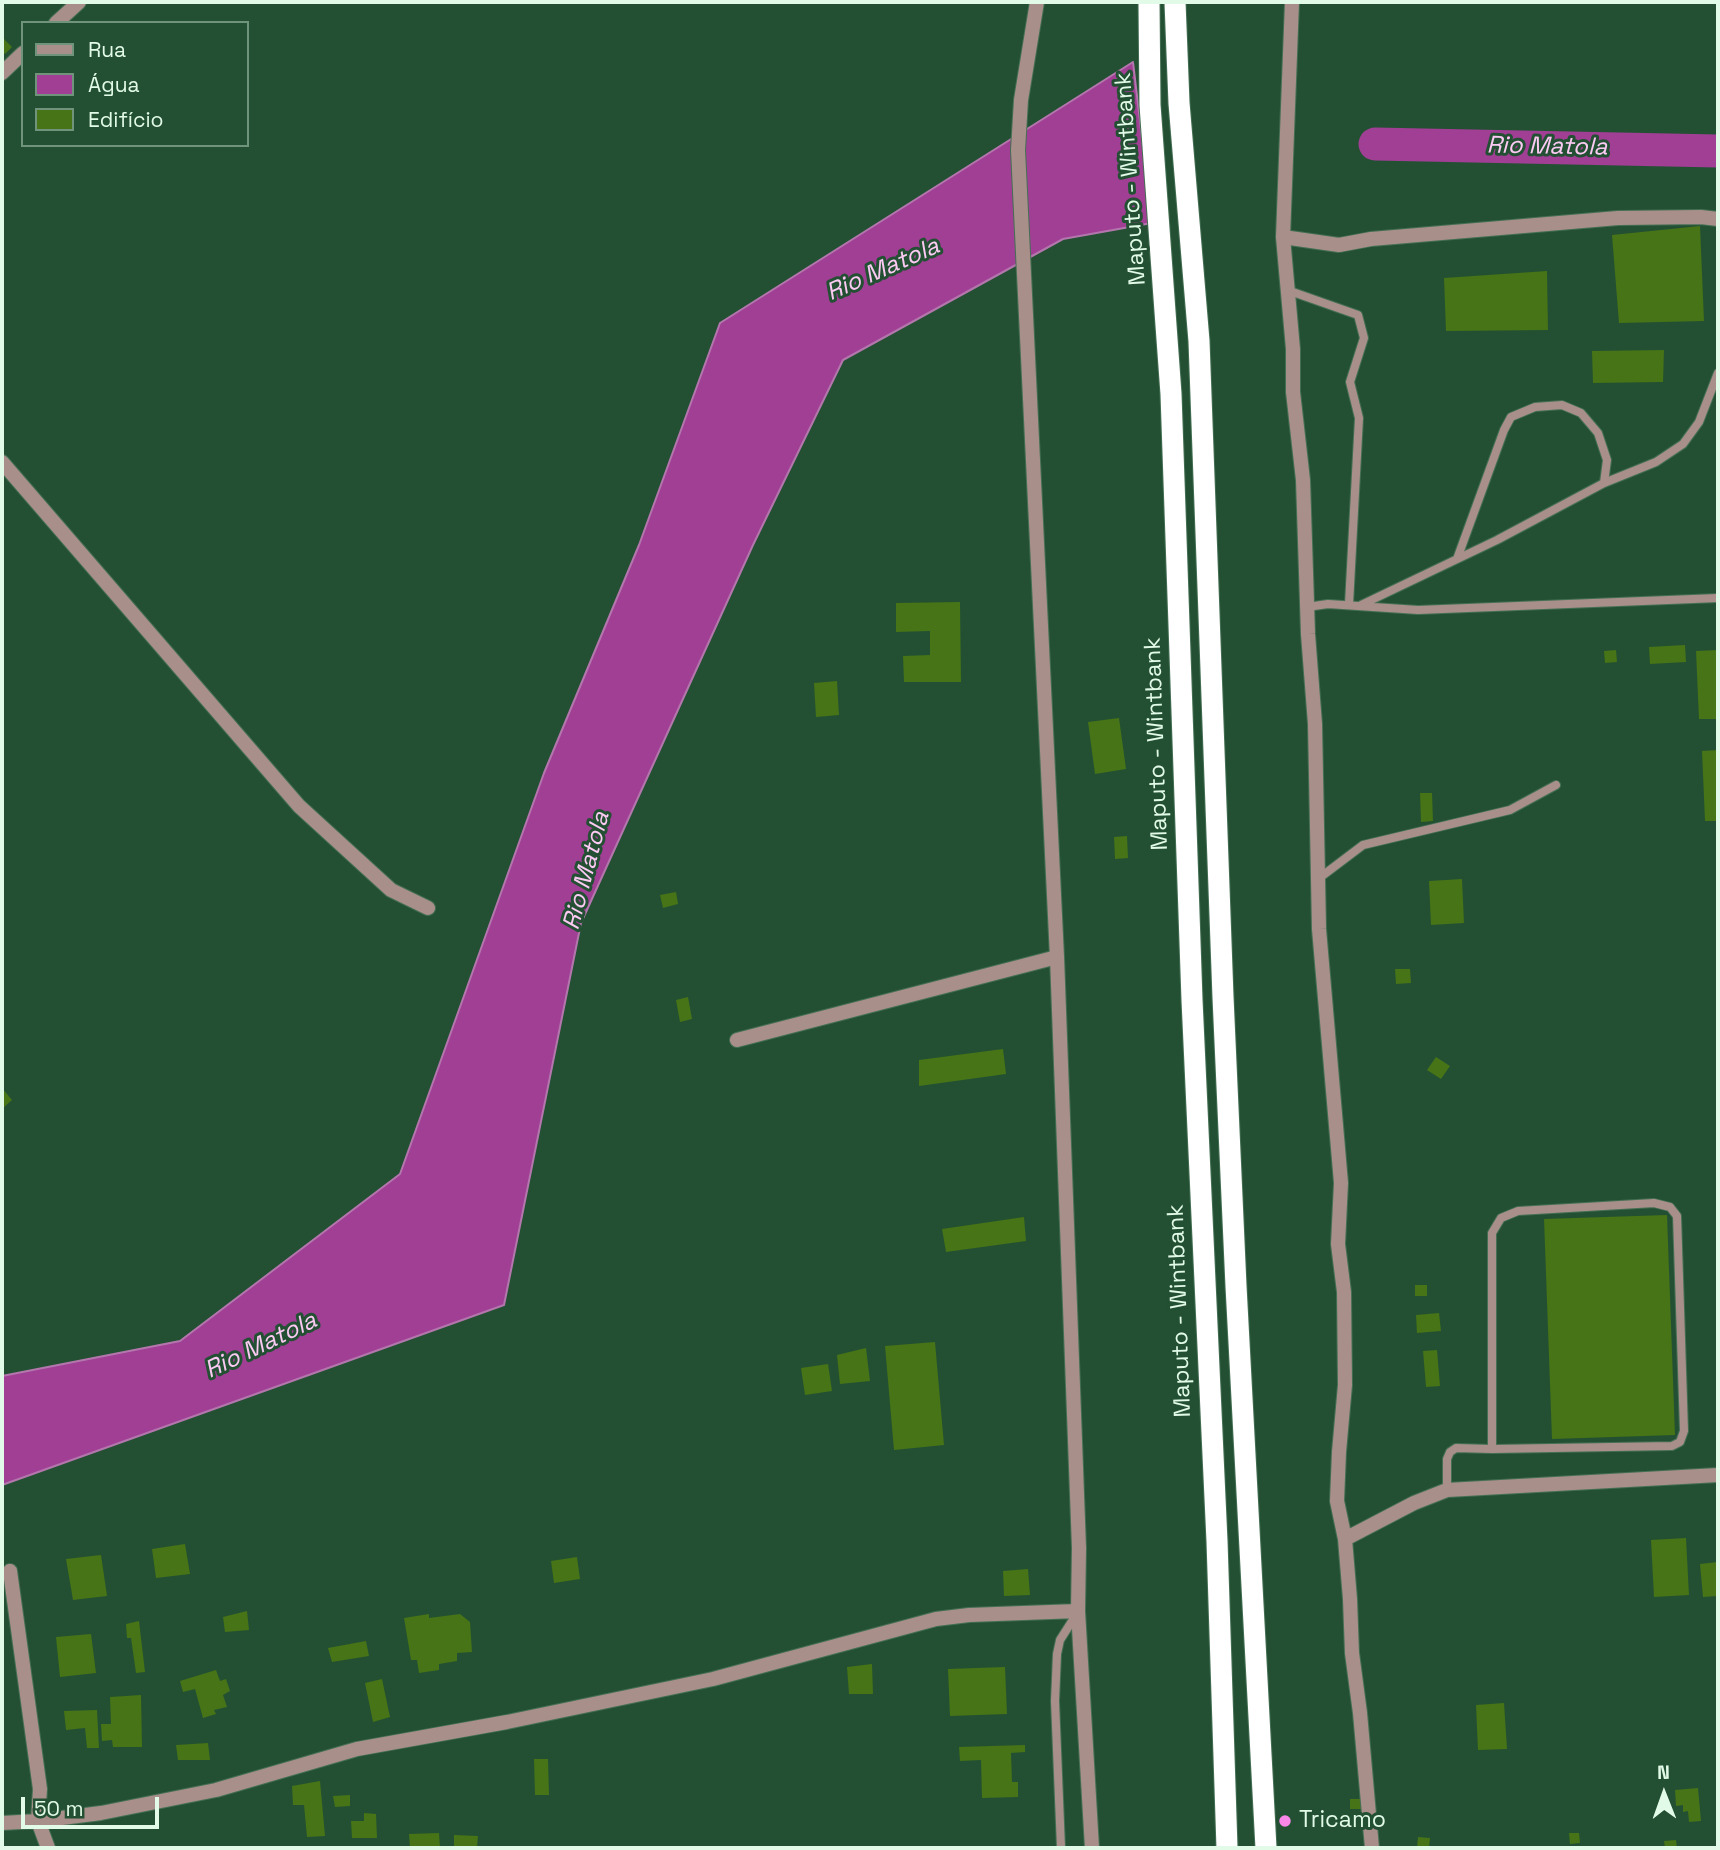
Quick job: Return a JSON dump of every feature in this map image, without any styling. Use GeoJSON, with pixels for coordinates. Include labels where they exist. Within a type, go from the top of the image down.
{"type":"FeatureCollection","features":[{"type":"Feature","properties":{"kind":"highway","name":"Maputo - Wintbank"},"geometry":{"type":"LineString","coordinates":[[1149,2],[1150,105],[1169,356],[1227,1848]]}},
{"type":"Feature","properties":{"kind":"highway"},"geometry":{"type":"LineString","coordinates":[[1175,2],[1180,103],[1199,341],[1223,997],[1266,1848]]}},
{"type":"Feature","properties":{"kind":"street"},"geometry":{"type":"LineString","coordinates":[[58,21],[79,2]]}},
{"type":"Feature","properties":{"kind":"street"},"geometry":{"type":"LineString","coordinates":[[1037,2],[1021,100],[1018,150],[1057,957],[1079,1548],[1078,1611],[1092,1848]]}},
{"type":"Feature","properties":{"kind":"street"},"geometry":{"type":"LineString","coordinates":[[1293,2],[1283,237],[1293,349],[1293,392],[1303,480],[1307,607],[1315,724],[1319,929],[1341,1183],[1338,1244],[1344,1292],[1345,1385],[1338,1501],[1345,1539],[1352,1653],[1372,1848]]}},
{"type":"Feature","properties":{"kind":"street"},"geometry":{"type":"LineString","coordinates":[[2,73],[21,55]]}},
{"type":"Feature","properties":{"kind":"street"},"geometry":{"type":"LineString","coordinates":[[1283,237],[1339,245],[1371,239],[1618,219],[1718,219]]}},
{"type":"Feature","properties":{"kind":"street"},"geometry":{"type":"LineString","coordinates":[[2,462],[299,806],[391,890],[428,908]]}},
{"type":"Feature","properties":{"kind":"street"},"geometry":{"type":"LineString","coordinates":[[737,1040],[1057,957]]}},
{"type":"Feature","properties":{"kind":"street"},"geometry":{"type":"LineString","coordinates":[[1345,1539],[1414,1503],[1447,1490],[1718,1475]]}},
{"type":"Feature","properties":{"kind":"street"},"geometry":{"type":"LineString","coordinates":[[10,1571],[40,1789],[38,1821],[48,1848]]}},
{"type":"Feature","properties":{"kind":"street"},"geometry":{"type":"LineString","coordinates":[[2,1823],[101,1812],[216,1790],[357,1749],[507,1722],[713,1679],[936,1619],[969,1615],[1078,1611]]}},
{"type":"Feature","properties":{"kind":"lane"},"geometry":{"type":"LineString","coordinates":[[1287,290],[1358,315],[1364,338],[1350,382],[1359,418],[1349,604]]}},
{"type":"Feature","properties":{"kind":"lane"},"geometry":{"type":"LineString","coordinates":[[1360,605],[1457,559],[1604,483],[1657,462],[1683,444],[1699,422],[1718,373]]}},
{"type":"Feature","properties":{"kind":"lane"},"geometry":{"type":"LineString","coordinates":[[1457,559],[1511,417],[1535,407],[1562,405],[1581,413],[1598,433],[1607,460],[1604,483]]}},
{"type":"Feature","properties":{"kind":"lane"},"geometry":{"type":"LineString","coordinates":[[1307,607],[1349,604],[1418,610],[1718,598]]}},
{"type":"Feature","properties":{"kind":"lane"},"geometry":{"type":"LineString","coordinates":[[1318,879],[1363,845],[1510,810],[1556,785]]}},
{"type":"Feature","properties":{"kind":"lane"},"geometry":{"type":"LineString","coordinates":[[1447,1490],[1447,1459],[1450,1452],[1456,1448],[1492,1449],[1672,1446],[1680,1442],[1684,1431],[1677,1216],[1670,1207],[1654,1203],[1532,1210],[1518,1211],[1501,1218],[1492,1233],[1492,1449]]}},
{"type":"Feature","properties":{"kind":"lane"},"geometry":{"type":"LineString","coordinates":[[1061,1848],[1055,1701],[1057,1654],[1060,1640],[1078,1611]]}},
{"type":"Feature","properties":{"kind":"water"},"geometry":{"type":"Polygon","coordinates":[[[1133,62],[1152,223],[1063,239],[843,360],[753,545],[581,923],[504,1305],[2,1485],[2,1376],[180,1341],[400,1174],[544,773],[639,545],[720,323],[1133,62]]]}},
{"type":"Feature","properties":{"kind":"building"},"geometry":{"type":"Polygon","coordinates":[[[2,37],[12,47],[5,54],[2,51],[2,37]]]}},
{"type":"Feature","properties":{"kind":"building"},"geometry":{"type":"Polygon","coordinates":[[[1700,226],[1704,321],[1619,323],[1612,235],[1700,226]]]}},
{"type":"Feature","properties":{"kind":"building"},"geometry":{"type":"Polygon","coordinates":[[[1547,271],[1548,330],[1446,331],[1444,278],[1547,271]]]}},
{"type":"Feature","properties":{"kind":"building"},"geometry":{"type":"Polygon","coordinates":[[[1664,350],[1663,382],[1593,383],[1592,351],[1664,350]]]}},
{"type":"Feature","properties":{"kind":"building"},"geometry":{"type":"Polygon","coordinates":[[[960,602],[961,682],[904,682],[903,656],[930,655],[930,631],[896,632],[896,603],[960,602]]]}},
{"type":"Feature","properties":{"kind":"building"},"geometry":{"type":"Polygon","coordinates":[[[1685,645],[1686,662],[1650,664],[1649,647],[1685,645]]]}},
{"type":"Feature","properties":{"kind":"building"},"geometry":{"type":"Polygon","coordinates":[[[1616,650],[1617,662],[1605,663],[1604,651],[1616,650]]]}},
{"type":"Feature","properties":{"kind":"building"},"geometry":{"type":"Polygon","coordinates":[[[1718,650],[1718,719],[1699,719],[1696,651],[1718,650]]]}},
{"type":"Feature","properties":{"kind":"building"},"geometry":{"type":"Polygon","coordinates":[[[837,681],[839,715],[816,717],[814,683],[837,681]]]}},
{"type":"Feature","properties":{"kind":"building"},"geometry":{"type":"Polygon","coordinates":[[[1119,718],[1126,769],[1095,774],[1088,722],[1119,718]]]}},
{"type":"Feature","properties":{"kind":"building"},"geometry":{"type":"Polygon","coordinates":[[[1718,750],[1718,821],[1705,821],[1702,751],[1718,750]]]}},
{"type":"Feature","properties":{"kind":"building"},"geometry":{"type":"Polygon","coordinates":[[[1420,793],[1432,793],[1433,821],[1421,822],[1420,793]]]}},
{"type":"Feature","properties":{"kind":"building"},"geometry":{"type":"Polygon","coordinates":[[[1127,836],[1128,858],[1115,859],[1114,837],[1127,836]]]}},
{"type":"Feature","properties":{"kind":"building"},"geometry":{"type":"Polygon","coordinates":[[[1462,879],[1464,923],[1431,925],[1429,881],[1462,879]]]}},
{"type":"Feature","properties":{"kind":"building"},"geometry":{"type":"Polygon","coordinates":[[[676,892],[678,904],[663,908],[660,895],[676,892]]]}},
{"type":"Feature","properties":{"kind":"building"},"geometry":{"type":"Polygon","coordinates":[[[1395,969],[1410,969],[1411,983],[1396,984],[1395,969]]]}},
{"type":"Feature","properties":{"kind":"building"},"geometry":{"type":"Polygon","coordinates":[[[688,997],[692,1019],[680,1022],[676,1000],[688,997]]]}},
{"type":"Feature","properties":{"kind":"building"},"geometry":{"type":"Polygon","coordinates":[[[1003,1049],[1006,1074],[919,1086],[919,1060],[1003,1049]]]}},
{"type":"Feature","properties":{"kind":"building"},"geometry":{"type":"Polygon","coordinates":[[[1436,1057],[1450,1066],[1441,1079],[1427,1070],[1436,1057]]]}},
{"type":"Feature","properties":{"kind":"building"},"geometry":{"type":"Polygon","coordinates":[[[2,1088],[12,1100],[2,1109],[2,1088]]]}},
{"type":"Feature","properties":{"kind":"building"},"geometry":{"type":"Polygon","coordinates":[[[1667,1215],[1675,1435],[1552,1439],[1544,1219],[1667,1215]]]}},
{"type":"Feature","properties":{"kind":"building"},"geometry":{"type":"Polygon","coordinates":[[[1024,1217],[1026,1241],[946,1252],[942,1229],[1024,1217]]]}},
{"type":"Feature","properties":{"kind":"building"},"geometry":{"type":"Polygon","coordinates":[[[1415,1285],[1427,1285],[1427,1296],[1415,1296],[1415,1285]]]}},
{"type":"Feature","properties":{"kind":"building"},"geometry":{"type":"Polygon","coordinates":[[[1439,1313],[1441,1331],[1417,1333],[1416,1315],[1439,1313]]]}},
{"type":"Feature","properties":{"kind":"building"},"geometry":{"type":"Polygon","coordinates":[[[935,1342],[944,1445],[894,1450],[885,1346],[935,1342]]]}},
{"type":"Feature","properties":{"kind":"building"},"geometry":{"type":"Polygon","coordinates":[[[866,1348],[870,1381],[840,1384],[837,1355],[866,1348]]]}},
{"type":"Feature","properties":{"kind":"building"},"geometry":{"type":"Polygon","coordinates":[[[1437,1350],[1440,1386],[1426,1387],[1423,1351],[1437,1350]]]}},
{"type":"Feature","properties":{"kind":"building"},"geometry":{"type":"Polygon","coordinates":[[[828,1364],[832,1391],[805,1395],[801,1368],[828,1364]]]}},
{"type":"Feature","properties":{"kind":"building"},"geometry":{"type":"Polygon","coordinates":[[[1686,1538],[1689,1595],[1654,1597],[1651,1540],[1686,1538]]]}},
{"type":"Feature","properties":{"kind":"building"},"geometry":{"type":"Polygon","coordinates":[[[185,1544],[190,1574],[156,1578],[152,1549],[185,1544]]]}},
{"type":"Feature","properties":{"kind":"building"},"geometry":{"type":"Polygon","coordinates":[[[101,1555],[107,1596],[73,1600],[66,1559],[101,1555]]]}},
{"type":"Feature","properties":{"kind":"building"},"geometry":{"type":"Polygon","coordinates":[[[577,1557],[580,1579],[554,1583],[551,1561],[577,1557]]]}},
{"type":"Feature","properties":{"kind":"building"},"geometry":{"type":"Polygon","coordinates":[[[1718,1562],[1718,1596],[1703,1597],[1700,1564],[1718,1562]]]}},
{"type":"Feature","properties":{"kind":"building"},"geometry":{"type":"Polygon","coordinates":[[[1028,1569],[1030,1595],[1004,1596],[1003,1571],[1028,1569]]]}},
{"type":"Feature","properties":{"kind":"building"},"geometry":{"type":"Polygon","coordinates":[[[247,1611],[249,1630],[225,1632],[223,1617],[247,1611]]]}},
{"type":"Feature","properties":{"kind":"building"},"geometry":{"type":"Polygon","coordinates":[[[429,1614],[429,1618],[460,1614],[470,1622],[472,1652],[457,1653],[457,1661],[439,1664],[439,1670],[419,1673],[417,1660],[411,1660],[404,1618],[429,1614]]]}},
{"type":"Feature","properties":{"kind":"building"},"geometry":{"type":"Polygon","coordinates":[[[139,1621],[145,1672],[136,1673],[126,1624],[139,1621]]]}},
{"type":"Feature","properties":{"kind":"building"},"geometry":{"type":"Polygon","coordinates":[[[91,1634],[96,1673],[60,1677],[56,1637],[91,1634]]]}},
{"type":"Feature","properties":{"kind":"building"},"geometry":{"type":"Polygon","coordinates":[[[366,1641],[369,1656],[332,1662],[328,1648],[366,1641]]]}},
{"type":"Feature","properties":{"kind":"building"},"geometry":{"type":"Polygon","coordinates":[[[872,1664],[873,1694],[849,1694],[847,1667],[872,1664]]]}},
{"type":"Feature","properties":{"kind":"building"},"geometry":{"type":"Polygon","coordinates":[[[1005,1667],[1007,1714],[950,1716],[948,1669],[1005,1667]]]}},
{"type":"Feature","properties":{"kind":"building"},"geometry":{"type":"Polygon","coordinates":[[[216,1670],[220,1681],[226,1679],[230,1691],[223,1695],[227,1707],[214,1710],[216,1714],[203,1718],[195,1689],[183,1692],[180,1681],[216,1670]]]}},
{"type":"Feature","properties":{"kind":"building"},"geometry":{"type":"Polygon","coordinates":[[[382,1679],[390,1717],[373,1722],[365,1683],[382,1679]]]}},
{"type":"Feature","properties":{"kind":"building"},"geometry":{"type":"Polygon","coordinates":[[[141,1695],[142,1747],[113,1747],[112,1740],[102,1741],[101,1724],[111,1724],[110,1697],[141,1695]]]}},
{"type":"Feature","properties":{"kind":"building"},"geometry":{"type":"Polygon","coordinates":[[[1504,1703],[1507,1749],[1478,1750],[1476,1705],[1504,1703]]]}},
{"type":"Feature","properties":{"kind":"building"},"geometry":{"type":"Polygon","coordinates":[[[97,1710],[99,1748],[87,1748],[85,1728],[66,1730],[64,1711],[97,1710]]]}},
{"type":"Feature","properties":{"kind":"building"},"geometry":{"type":"Polygon","coordinates":[[[208,1743],[210,1760],[178,1760],[176,1745],[208,1743]]]}},
{"type":"Feature","properties":{"kind":"building"},"geometry":{"type":"Polygon","coordinates":[[[1025,1745],[1025,1752],[1011,1753],[1012,1782],[1018,1782],[1018,1797],[982,1798],[981,1760],[960,1761],[959,1747],[1025,1745]]]}},
{"type":"Feature","properties":{"kind":"building"},"geometry":{"type":"Polygon","coordinates":[[[534,1759],[548,1759],[549,1795],[535,1795],[534,1759]]]}},
{"type":"Feature","properties":{"kind":"building"},"geometry":{"type":"Polygon","coordinates":[[[320,1781],[325,1836],[307,1837],[304,1805],[293,1805],[292,1786],[320,1781]]]}},
{"type":"Feature","properties":{"kind":"building"},"geometry":{"type":"Polygon","coordinates":[[[1698,1788],[1701,1821],[1689,1822],[1688,1811],[1683,1812],[1683,1805],[1676,1806],[1675,1790],[1698,1788]]]}},
{"type":"Feature","properties":{"kind":"building"},"geometry":{"type":"Polygon","coordinates":[[[350,1795],[350,1806],[335,1807],[333,1796],[350,1795]]]}},
{"type":"Feature","properties":{"kind":"building"},"geometry":{"type":"Polygon","coordinates":[[[1350,1799],[1361,1799],[1362,1809],[1350,1809],[1350,1799]]]}},
{"type":"Feature","properties":{"kind":"building"},"geometry":{"type":"Polygon","coordinates":[[[364,1813],[376,1814],[377,1838],[352,1838],[351,1821],[364,1821],[364,1813]]]}},
{"type":"Feature","properties":{"kind":"building"},"geometry":{"type":"Polygon","coordinates":[[[439,1833],[440,1848],[410,1848],[409,1834],[439,1833]]]}},
{"type":"Feature","properties":{"kind":"building"},"geometry":{"type":"Polygon","coordinates":[[[1569,1833],[1579,1833],[1580,1843],[1570,1844],[1569,1833]]]}},
{"type":"Feature","properties":{"kind":"building"},"geometry":{"type":"Polygon","coordinates":[[[454,1835],[478,1836],[477,1848],[454,1848],[454,1835]]]}},
{"type":"Feature","properties":{"kind":"building"},"geometry":{"type":"Polygon","coordinates":[[[1418,1837],[1430,1838],[1429,1848],[1417,1848],[1418,1837]]]}},
{"type":"Feature","properties":{"kind":"building"},"geometry":{"type":"Polygon","coordinates":[[[1676,1840],[1677,1848],[1665,1848],[1664,1841],[1676,1840]]]}},
{"type":"Feature","properties":{"kind":"waterway","name":"Rio Matola"},"geometry":{"type":"LineString","coordinates":[[1375,144],[1718,151]]}},
{"type":"Feature","properties":{"kind":"place","name":"Tricamo"},"geometry":{"type":"Point","coordinates":[1285,1821]}}]}
